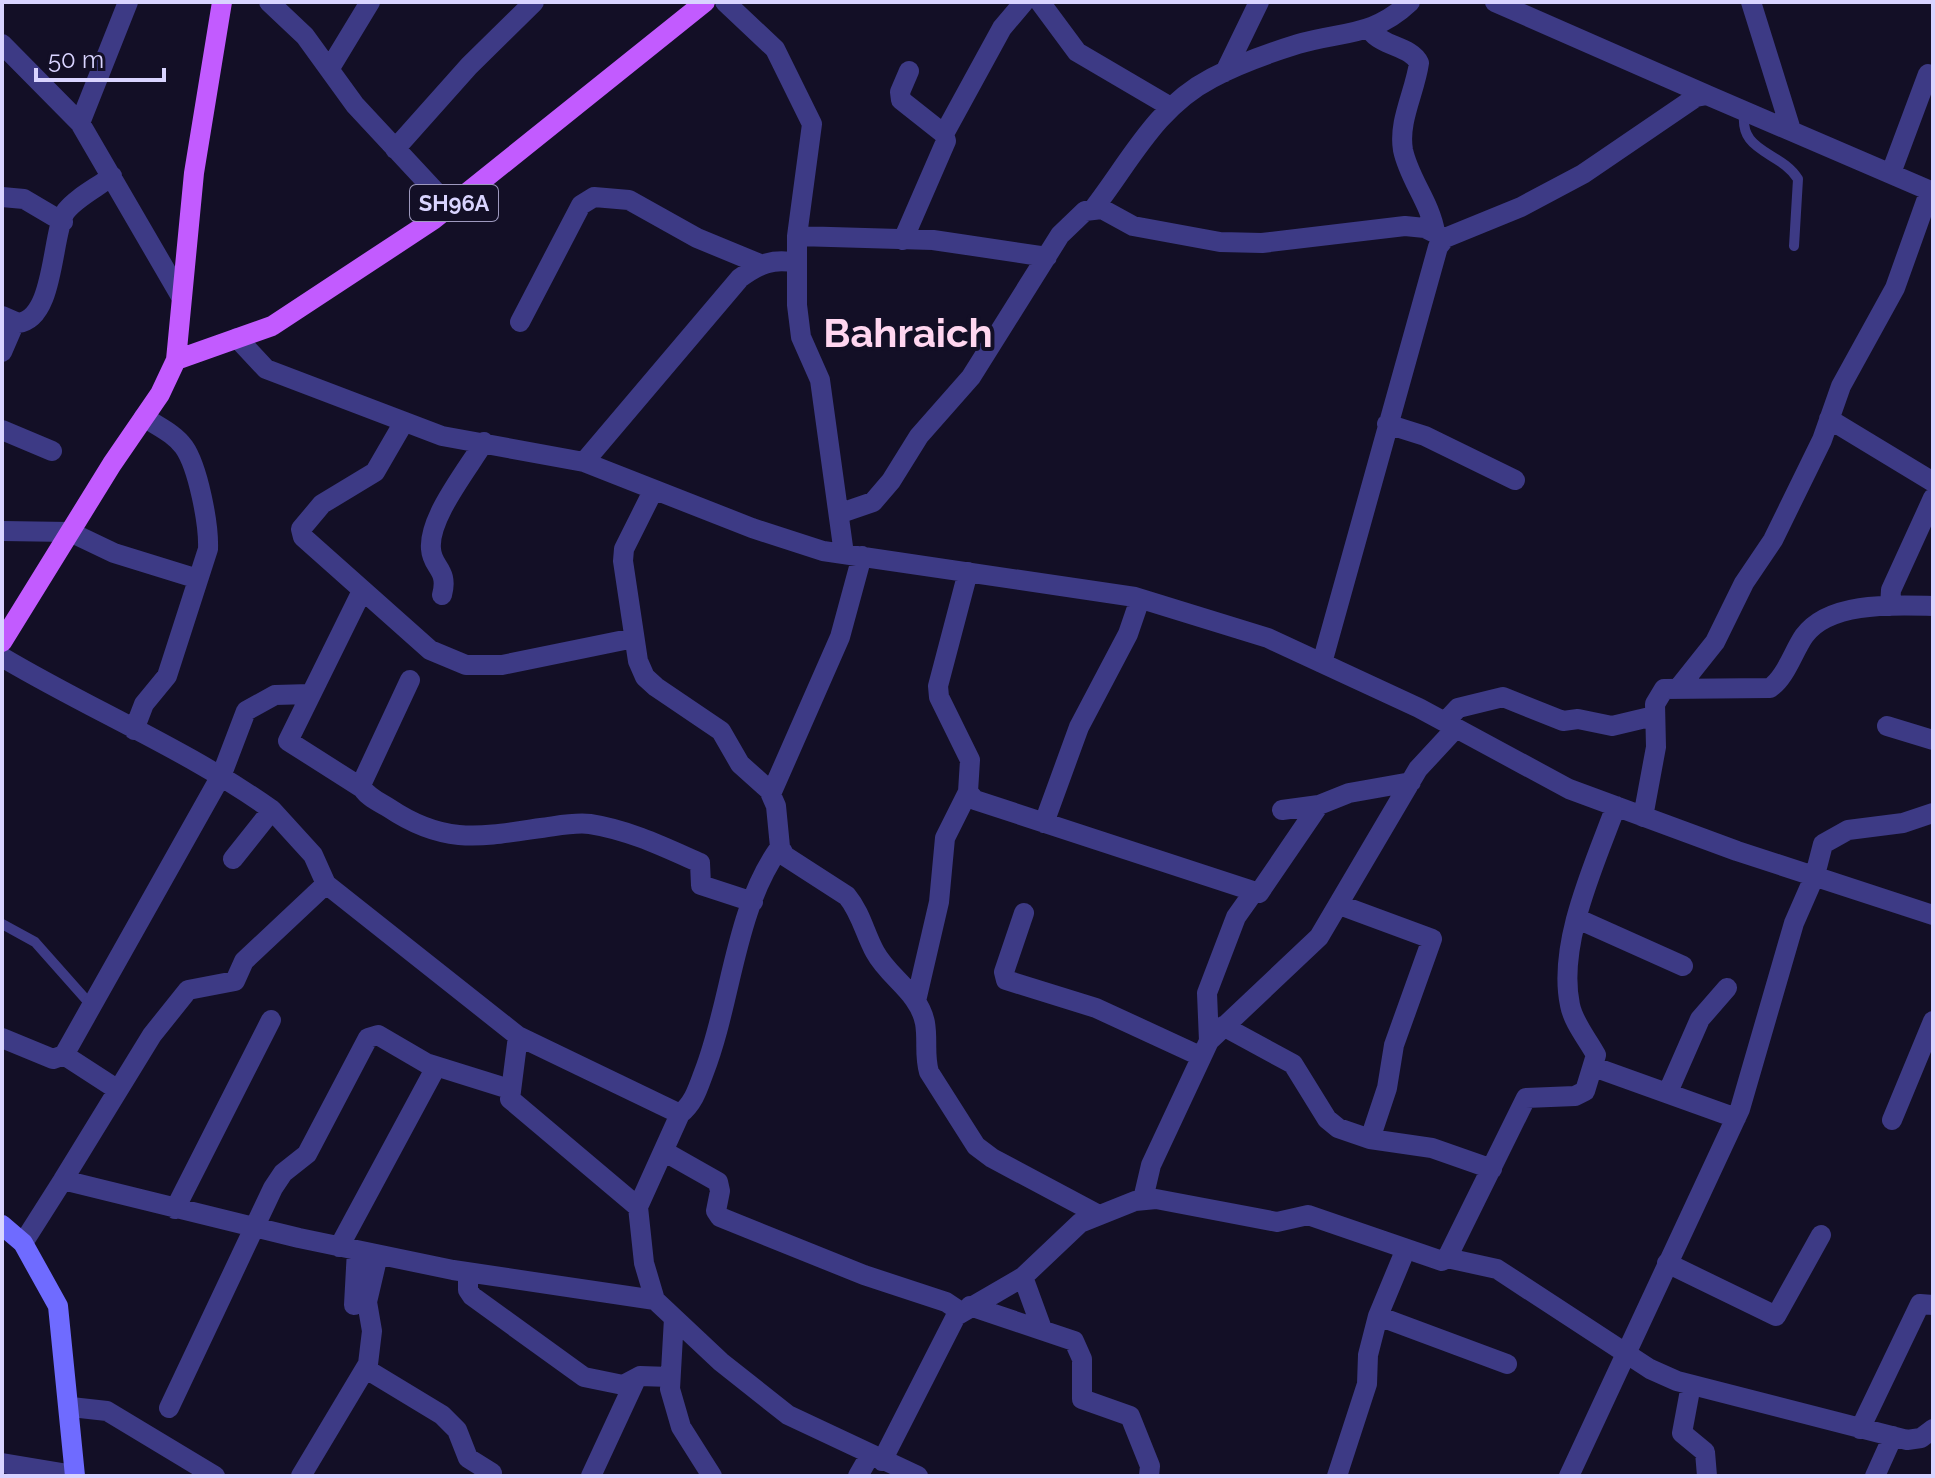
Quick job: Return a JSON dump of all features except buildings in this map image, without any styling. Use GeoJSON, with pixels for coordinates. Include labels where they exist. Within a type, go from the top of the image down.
{"type":"FeatureCollection","features":[{"type":"Feature","properties":{"kind":"main road"},"geometry":{"type":"LineString","coordinates":[[2,642],[144,417],[176,360],[194,173],[222,2]]}},
{"type":"Feature","properties":{"kind":"main road","name":"SH96A"},"geometry":{"type":"LineString","coordinates":[[176,360],[272,326],[449,206],[692,6]]}},
{"type":"Feature","properties":{"kind":"street"},"geometry":{"type":"LineString","coordinates":[[80,123],[128,2]]}},
{"type":"Feature","properties":{"kind":"street"},"geometry":{"type":"LineString","coordinates":[[269,2],[305,36],[355,105],[449,206]]}},
{"type":"Feature","properties":{"kind":"street"},"geometry":{"type":"LineString","coordinates":[[330,68],[370,2]]}},
{"type":"Feature","properties":{"kind":"street"},"geometry":{"type":"LineString","coordinates":[[395,149],[469,66],[534,2]]}},
{"type":"Feature","properties":{"kind":"street"},"geometry":{"type":"LineString","coordinates":[[725,2],[775,49],[812,124],[797,236],[801,337],[820,380],[851,511],[853,555],[840,637],[771,794],[780,847],[794,864],[847,896],[875,953],[916,1001],[925,1024],[925,1059],[929,1072],[976,1146],[1099,1215]]}},
{"type":"Feature","properties":{"kind":"street"},"geometry":{"type":"LineString","coordinates":[[903,240],[944,149],[944,134],[977,70],[1024,2]]}},
{"type":"Feature","properties":{"kind":"street"},"geometry":{"type":"LineString","coordinates":[[1040,2],[1077,52],[1169,106]]}},
{"type":"Feature","properties":{"kind":"street"},"geometry":{"type":"LineString","coordinates":[[1225,72],[1259,2]]}},
{"type":"Feature","properties":{"kind":"street"},"geometry":{"type":"LineString","coordinates":[[851,511],[873,502],[891,481],[919,436],[971,377],[1073,221],[1094,208],[1169,106],[1225,72],[1298,44],[1370,30],[1394,18],[1410,2]]}},
{"type":"Feature","properties":{"kind":"street"},"geometry":{"type":"LineString","coordinates":[[1495,2],[1531,9],[1707,95],[1932,191],[1895,288],[1854,360],[1822,440],[1766,552],[1744,583],[1715,642],[1680,686]]}},
{"type":"Feature","properties":{"kind":"street"},"geometry":{"type":"LineString","coordinates":[[1751,2],[1791,130]]}},
{"type":"Feature","properties":{"kind":"street"},"geometry":{"type":"LineString","coordinates":[[1322,663],[1438,247],[1431,235],[1432,213],[1414,179],[1403,147],[1403,129],[1419,63],[1415,56],[1378,40],[1370,30]]}},
{"type":"Feature","properties":{"kind":"street"},"geometry":{"type":"LineString","coordinates":[[2,44],[80,123],[180,295]]}},
{"type":"Feature","properties":{"kind":"street"},"geometry":{"type":"LineString","coordinates":[[909,71],[900,92],[901,100],[944,134]]}},
{"type":"Feature","properties":{"kind":"street"},"geometry":{"type":"LineString","coordinates":[[1891,173],[1928,74]]}},
{"type":"Feature","properties":{"kind":"street"},"geometry":{"type":"LineString","coordinates":[[1094,208],[1133,226],[1220,242],[1262,243],[1381,227],[1431,235],[1521,207],[1583,174],[1696,97],[1707,95]]}},
{"type":"Feature","properties":{"kind":"street"},"geometry":{"type":"LineString","coordinates":[[2,352],[8,319],[22,323],[29,318],[49,285],[67,210],[112,176]]}},
{"type":"Feature","properties":{"kind":"street"},"geometry":{"type":"LineString","coordinates":[[2,197],[24,199],[63,222]]}},
{"type":"Feature","properties":{"kind":"street"},"geometry":{"type":"LineString","coordinates":[[520,322],[581,205],[594,197],[629,200],[697,238],[760,264]]}},
{"type":"Feature","properties":{"kind":"street"},"geometry":{"type":"LineString","coordinates":[[797,236],[957,242],[1047,257]]}},
{"type":"Feature","properties":{"kind":"street"},"geometry":{"type":"LineString","coordinates":[[584,462],[740,278],[760,264],[784,260],[797,263]]}},
{"type":"Feature","properties":{"kind":"street"},"geometry":{"type":"LineString","coordinates":[[237,338],[266,369],[404,422],[442,436],[584,462],[752,528],[853,555],[1140,599],[1268,638],[1450,725],[1569,789],[1815,875],[1931,910]]}},
{"type":"Feature","properties":{"kind":"street"},"geometry":{"type":"LineString","coordinates":[[134,730],[144,704],[167,676],[209,534],[191,459],[174,436],[144,417]]}},
{"type":"Feature","properties":{"kind":"street"},"geometry":{"type":"LineString","coordinates":[[1829,419],[1933,482]]}},
{"type":"Feature","properties":{"kind":"street"},"geometry":{"type":"LineString","coordinates":[[404,422],[375,472],[322,504],[301,529],[303,537],[430,650],[466,665],[502,665],[634,638]]}},
{"type":"Feature","properties":{"kind":"street"},"geometry":{"type":"LineString","coordinates":[[1387,424],[1425,436],[1515,480]]}},
{"type":"Feature","properties":{"kind":"street"},"geometry":{"type":"LineString","coordinates":[[2,430],[52,451]]}},
{"type":"Feature","properties":{"kind":"street"},"geometry":{"type":"LineString","coordinates":[[442,595],[444,576],[431,552],[432,527],[484,442]]}},
{"type":"Feature","properties":{"kind":"street"},"geometry":{"type":"LineString","coordinates":[[653,491],[624,549],[623,561],[634,638],[645,677],[721,731],[740,764],[771,794]]}},
{"type":"Feature","properties":{"kind":"street"},"geometry":{"type":"LineString","coordinates":[[1890,606],[1891,590],[1933,498]]}},
{"type":"Feature","properties":{"kind":"street"},"geometry":{"type":"LineString","coordinates":[[2,531],[70,532],[114,553],[198,579]]}},
{"type":"Feature","properties":{"kind":"street"},"geometry":{"type":"LineString","coordinates":[[916,1001],[939,902],[945,838],[968,792],[970,760],[942,707],[938,686],[968,572]]}},
{"type":"Feature","properties":{"kind":"street"},"geometry":{"type":"LineString","coordinates":[[362,591],[288,741],[406,819],[452,837],[476,837],[588,823],[638,835],[700,863],[701,885],[753,902]]}},
{"type":"Feature","properties":{"kind":"street"},"geometry":{"type":"LineString","coordinates":[[1044,823],[1079,727],[1128,634],[1140,599]]}},
{"type":"Feature","properties":{"kind":"street"},"geometry":{"type":"LineString","coordinates":[[1643,817],[1656,747],[1654,716],[1659,694],[1664,689],[1680,686],[1770,688],[1809,629],[1836,615],[1890,606],[1933,606]]}},
{"type":"Feature","properties":{"kind":"street"},"geometry":{"type":"LineString","coordinates":[[2,657],[134,730],[222,774],[272,810],[313,855],[326,884],[518,1036],[680,1114]]}},
{"type":"Feature","properties":{"kind":"street"},"geometry":{"type":"LineString","coordinates":[[362,788],[410,680]]}},
{"type":"Feature","properties":{"kind":"street"},"geometry":{"type":"LineString","coordinates":[[2,1038],[53,1059],[64,1055],[222,774],[246,711],[275,695],[310,694]]}},
{"type":"Feature","properties":{"kind":"street"},"geometry":{"type":"LineString","coordinates":[[1143,1199],[1151,1165],[1211,1041],[1306,952],[1340,905],[1458,708],[1503,697],[1563,721],[1578,719],[1612,726],[1654,716]]}},
{"type":"Feature","properties":{"kind":"street"},"geometry":{"type":"LineString","coordinates":[[1887,726],[1933,740]]}},
{"type":"Feature","properties":{"kind":"street"},"geometry":{"type":"LineString","coordinates":[[1282,810],[1319,805],[1349,793],[1411,782]]}},
{"type":"Feature","properties":{"kind":"street"},"geometry":{"type":"LineString","coordinates":[[968,792],[975,800],[1253,893],[1263,891],[1319,805]]}},
{"type":"Feature","properties":{"kind":"street"},"geometry":{"type":"LineString","coordinates":[[858,1476],[876,1458],[948,1327],[966,1309],[1023,1277],[1064,1236],[1099,1215],[1143,1199],[1277,1222],[1308,1215],[1405,1251],[1442,1261],[1447,1258],[1526,1098],[1580,1095],[1594,1067],[1596,1055],[1570,1007],[1568,962],[1586,886],[1616,806]]}},
{"type":"Feature","properties":{"kind":"street"},"geometry":{"type":"LineString","coordinates":[[233,859],[272,810]]}},
{"type":"Feature","properties":{"kind":"street"},"geometry":{"type":"LineString","coordinates":[[1569,1476],[1736,1118],[1794,923],[1815,875],[1820,851],[1830,838],[1848,830],[1903,823],[1933,813]]}},
{"type":"Feature","properties":{"kind":"street"},"geometry":{"type":"LineString","coordinates":[[780,847],[763,873],[753,902],[711,1055],[693,1100],[680,1114],[638,1207],[644,1263],[655,1300],[721,1362],[788,1415],[918,1476]]}},
{"type":"Feature","properties":{"kind":"street"},"geometry":{"type":"LineString","coordinates":[[23,1243],[152,1035],[188,990],[235,981],[244,961],[326,884]]}},
{"type":"Feature","properties":{"kind":"street"},"geometry":{"type":"LineString","coordinates":[[1211,1041],[1207,993],[1236,917],[1253,893]]}},
{"type":"Feature","properties":{"kind":"street"},"geometry":{"type":"LineString","coordinates":[[1340,905],[1432,939],[1394,1045],[1387,1088],[1370,1139]]}},
{"type":"Feature","properties":{"kind":"street"},"geometry":{"type":"LineString","coordinates":[[1024,913],[1004,972],[1006,980],[1293,1064],[1327,1119],[1338,1128],[1370,1139],[1432,1148],[1492,1169]]}},
{"type":"Feature","properties":{"kind":"street"},"geometry":{"type":"LineString","coordinates":[[1578,919],[1683,966]]}},
{"type":"Feature","properties":{"kind":"street"},"geometry":{"type":"LineString","coordinates":[[1668,1092],[1700,1019],[1727,988]]}},
{"type":"Feature","properties":{"kind":"street"},"geometry":{"type":"LineString","coordinates":[[175,1209],[271,1020]]}},
{"type":"Feature","properties":{"kind":"street"},"geometry":{"type":"LineString","coordinates":[[1892,1120],[1932,1026]]}},
{"type":"Feature","properties":{"kind":"street"},"geometry":{"type":"LineString","coordinates":[[169,1408],[277,1180],[307,1154],[368,1038],[378,1035],[436,1067],[509,1089]]}},
{"type":"Feature","properties":{"kind":"street"},"geometry":{"type":"LineString","coordinates":[[518,1036],[510,1099],[638,1207]]}},
{"type":"Feature","properties":{"kind":"street"},"geometry":{"type":"LineString","coordinates":[[64,1055],[118,1090]]}},
{"type":"Feature","properties":{"kind":"street"},"geometry":{"type":"LineString","coordinates":[[354,1305],[348,1249],[436,1067]]}},
{"type":"Feature","properties":{"kind":"street"},"geometry":{"type":"LineString","coordinates":[[1594,1067],[1736,1118]]}},
{"type":"Feature","properties":{"kind":"street"},"geometry":{"type":"LineString","coordinates":[[665,1152],[718,1182],[720,1191],[716,1211],[720,1217],[864,1275],[1074,1341],[1081,1351],[1082,1399],[1130,1416],[1147,1455],[1149,1476]]}},
{"type":"Feature","properties":{"kind":"street"},"geometry":{"type":"LineString","coordinates":[[63,1180],[348,1249],[468,1273],[655,1300]]}},
{"type":"Feature","properties":{"kind":"street"},"geometry":{"type":"LineString","coordinates":[[2,1225],[23,1243],[58,1306],[71,1407],[74,1475],[2,1463]]}},
{"type":"Feature","properties":{"kind":"street"},"geometry":{"type":"LineString","coordinates":[[1667,1263],[1776,1316],[1821,1235]]}},
{"type":"Feature","properties":{"kind":"street"},"geometry":{"type":"LineString","coordinates":[[1337,1476],[1367,1384],[1368,1355],[1378,1316],[1405,1251]]}},
{"type":"Feature","properties":{"kind":"street"},"geometry":{"type":"LineString","coordinates":[[301,1476],[366,1369],[372,1346],[367,1302],[378,1255]]}},
{"type":"Feature","properties":{"kind":"street"},"geometry":{"type":"LineString","coordinates":[[1447,1258],[1497,1269],[1650,1369],[1691,1385],[1893,1436],[1915,1440],[1933,1429]]}},
{"type":"Feature","properties":{"kind":"street"},"geometry":{"type":"LineString","coordinates":[[468,1273],[468,1290],[472,1296],[571,1369],[609,1385],[623,1385],[645,1376],[670,1377]]}},
{"type":"Feature","properties":{"kind":"street"},"geometry":{"type":"LineString","coordinates":[[1023,1277],[1042,1329]]}},
{"type":"Feature","properties":{"kind":"street"},"geometry":{"type":"LineString","coordinates":[[1860,1429],[1920,1304],[1933,1305]]}},
{"type":"Feature","properties":{"kind":"street"},"geometry":{"type":"LineString","coordinates":[[1378,1316],[1507,1364]]}},
{"type":"Feature","properties":{"kind":"street"},"geometry":{"type":"LineString","coordinates":[[674,1318],[670,1389],[681,1427],[712,1476]]}},
{"type":"Feature","properties":{"kind":"street"},"geometry":{"type":"LineString","coordinates":[[366,1369],[442,1415],[457,1430],[468,1458],[492,1473]]}},
{"type":"Feature","properties":{"kind":"street"},"geometry":{"type":"LineString","coordinates":[[591,1476],[636,1379]]}},
{"type":"Feature","properties":{"kind":"street"},"geometry":{"type":"LineString","coordinates":[[1691,1385],[1682,1433],[1705,1452],[1707,1476]]}},
{"type":"Feature","properties":{"kind":"street"},"geometry":{"type":"LineString","coordinates":[[71,1407],[107,1411],[215,1476]]}},
{"type":"Feature","properties":{"kind":"street"},"geometry":{"type":"LineString","coordinates":[[1875,1476],[1893,1436]]}},
{"type":"Feature","properties":{"kind":"lane"},"geometry":{"type":"LineString","coordinates":[[1745,109],[1742,123],[1748,139],[1798,179],[1794,246]]}},
{"type":"Feature","properties":{"kind":"lane"},"geometry":{"type":"LineString","coordinates":[[2,924],[35,942],[90,1004]]}},
{"type":"Feature","properties":{"kind":"district","name":"Bahraich"},"geometry":{"type":"Point","coordinates":[908,333]}}]}
